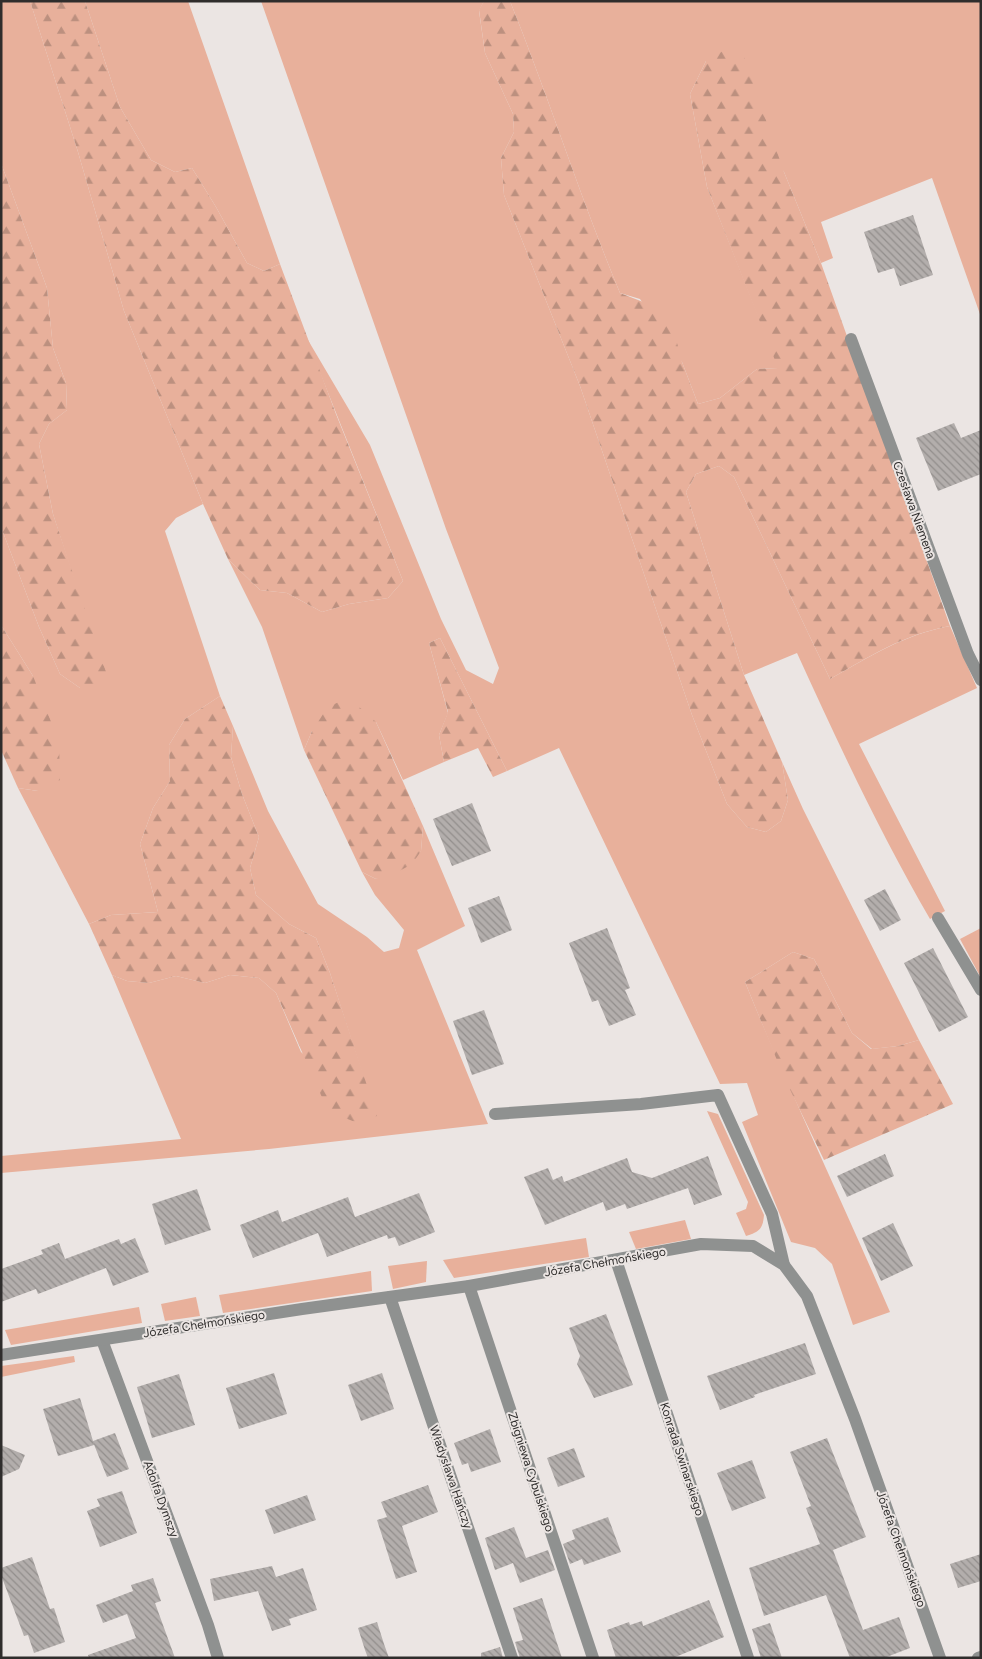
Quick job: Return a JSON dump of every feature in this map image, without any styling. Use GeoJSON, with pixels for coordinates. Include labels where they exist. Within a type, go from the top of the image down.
{"type":"FeatureCollection","features":[{"type":"Feature","properties":{"kind":"street","name":"Czesława Niemena"},"geometry":{"type":"LineString","coordinates":[[851,339],[968,654],[981,680]]}},
{"type":"Feature","properties":{"kind":"street"},"geometry":{"type":"LineString","coordinates":[[938,918],[981,990]]}},
{"type":"Feature","properties":{"kind":"street"},"geometry":{"type":"LineString","coordinates":[[495,1114],[642,1104],[718,1095],[772,1214],[784,1265]]}},
{"type":"Feature","properties":{"kind":"street","name":"Józefa Chełmońskiego"},"geometry":{"type":"LineString","coordinates":[[1,1355],[469,1286],[701,1244],[753,1246],[784,1265],[807,1296],[855,1420],[940,1658]]}},
{"type":"Feature","properties":{"kind":"street","name":"Konrada Swinarskiego"},"geometry":{"type":"LineString","coordinates":[[616,1260],[748,1658]]}},
{"type":"Feature","properties":{"kind":"street","name":"Zbigniewa Cybulskiego"},"geometry":{"type":"LineString","coordinates":[[469,1286],[593,1658]]}},
{"type":"Feature","properties":{"kind":"street","name":"Władysława Hańczy"},"geometry":{"type":"LineString","coordinates":[[390,1297],[512,1658]]}},
{"type":"Feature","properties":{"kind":"street","name":"Adolfa Dymszy"},"geometry":{"type":"LineString","coordinates":[[102,1340],[218,1658]]}},
{"type":"Feature","properties":{"kind":"green space"},"geometry":{"type":"Polygon","coordinates":[[[1,1],[30,1],[78,152],[124,311],[203,504],[176,518],[165,531],[220,696],[185,719],[169,745],[170,781],[153,808],[140,844],[158,912],[111,915],[89,924],[18,788],[38,791],[33,676],[1,625],[1,527],[39,627],[60,674],[80,688],[97,688],[75,582],[53,514],[39,444],[49,424],[67,410],[66,383],[53,348],[47,288],[1,163],[1,1]]]}},
{"type":"Feature","properties":{"kind":"green space"},"geometry":{"type":"Polygon","coordinates":[[[30,1],[85,1],[120,107],[151,160],[175,172],[192,168],[247,263],[264,271],[280,264],[336,414],[403,581],[388,598],[349,604],[322,612],[287,593],[260,590],[228,559],[203,504],[124,311],[78,152],[30,1]]]}},
{"type":"Feature","properties":{"kind":"green space"},"geometry":{"type":"Polygon","coordinates":[[[85,1],[188,1],[280,264],[264,271],[247,263],[192,168],[175,172],[151,160],[120,107],[85,1]]]}},
{"type":"Feature","properties":{"kind":"green space"},"geometry":{"type":"Polygon","coordinates":[[[261,1],[484,1],[479,11],[485,53],[513,114],[514,132],[501,158],[504,195],[580,386],[692,715],[727,804],[747,827],[766,832],[781,821],[788,800],[782,762],[803,809],[919,1040],[898,1046],[872,1049],[852,1033],[814,959],[793,952],[745,982],[890,1312],[853,1325],[832,1264],[815,1248],[791,1242],[742,1122],[758,1115],[747,1083],[720,1084],[559,748],[507,771],[440,638],[429,643],[448,713],[439,735],[444,762],[403,780],[376,722],[312,731],[304,750],[262,627],[228,559],[260,590],[287,593],[322,612],[349,604],[388,598],[403,581],[305,335],[370,445],[441,619],[466,670],[493,684],[499,668],[446,529],[261,1]]]}},
{"type":"Feature","properties":{"kind":"green space"},"geometry":{"type":"Polygon","coordinates":[[[484,1],[510,1],[591,221],[620,293],[669,312],[682,362],[698,404],[720,398],[757,369],[778,368],[707,187],[690,94],[706,61],[726,49],[742,51],[784,172],[821,263],[950,626],[902,641],[873,654],[830,679],[734,477],[719,466],[696,474],[686,492],[744,675],[782,762],[788,800],[781,821],[766,832],[747,827],[727,804],[692,715],[580,386],[504,195],[501,158],[514,132],[513,114],[485,53],[479,10],[484,1]]]}},
{"type":"Feature","properties":{"kind":"green space"},"geometry":{"type":"Polygon","coordinates":[[[510,1],[981,1],[981,317],[932,178],[821,222],[833,258],[821,263],[784,172],[706,61],[690,94],[707,187],[779,368],[757,369],[720,398],[698,404],[682,362],[640,299],[620,293],[591,221],[510,1]]]}},
{"type":"Feature","properties":{"kind":"green space"},"geometry":{"type":"Polygon","coordinates":[[[1,163],[47,288],[53,348],[66,383],[67,410],[49,424],[39,444],[53,514],[107,675],[97,688],[80,688],[60,674],[39,627],[1,527],[1,163]]]}},
{"type":"Feature","properties":{"kind":"green space"},"geometry":{"type":"Polygon","coordinates":[[[719,466],[734,477],[830,679],[874,654],[902,641],[950,626],[977,688],[859,744],[945,911],[930,919],[877,821],[797,653],[744,675],[686,492],[696,474],[719,466]]]}},
{"type":"Feature","properties":{"kind":"green space"},"geometry":{"type":"Polygon","coordinates":[[[1,625],[33,676],[59,742],[60,780],[38,791],[18,788],[1,750],[1,625]]]}},
{"type":"Feature","properties":{"kind":"green space"},"geometry":{"type":"Polygon","coordinates":[[[440,638],[507,771],[493,777],[478,748],[444,762],[439,735],[448,712],[429,643],[440,638]]]}},
{"type":"Feature","properties":{"kind":"green space"},"geometry":{"type":"Polygon","coordinates":[[[220,696],[233,726],[231,757],[242,794],[259,837],[250,868],[256,895],[289,924],[316,938],[330,973],[377,1116],[355,1122],[328,1111],[276,993],[259,978],[230,975],[205,983],[176,976],[149,983],[127,981],[112,975],[89,924],[111,915],[158,912],[140,844],[153,808],[170,781],[169,745],[185,719],[220,696]]]}},
{"type":"Feature","properties":{"kind":"green space"},"geometry":{"type":"Polygon","coordinates":[[[348,697],[376,722],[423,826],[421,851],[412,864],[394,874],[376,879],[362,872],[304,750],[312,731],[327,708],[348,697]]]}},
{"type":"Feature","properties":{"kind":"green space"},"geometry":{"type":"Polygon","coordinates":[[[233,726],[268,811],[318,904],[367,937],[384,952],[399,948],[404,930],[375,895],[362,872],[376,879],[421,851],[423,826],[465,926],[417,950],[488,1124],[269,1149],[1,1173],[1,1156],[181,1139],[112,975],[127,981],[149,983],[176,976],[205,983],[230,975],[259,978],[276,993],[301,1052],[376,1116],[330,973],[316,938],[289,924],[256,895],[250,868],[259,837],[242,794],[231,757],[233,726]]]}},
{"type":"Feature","properties":{"kind":"green space"},"geometry":{"type":"Polygon","coordinates":[[[981,928],[981,978],[960,939],[981,928]]]}},
{"type":"Feature","properties":{"kind":"green space"},"geometry":{"type":"Polygon","coordinates":[[[793,952],[814,959],[852,1033],[871,1049],[898,1046],[919,1040],[953,1104],[824,1160],[783,1075],[745,982],[793,952]]]}},
{"type":"Feature","properties":{"kind":"green space"},"geometry":{"type":"Polygon","coordinates":[[[707,1111],[718,1114],[764,1215],[760,1229],[746,1236],[736,1213],[746,1209],[748,1202],[707,1111]]]}},
{"type":"Feature","properties":{"kind":"green space"},"geometry":{"type":"Polygon","coordinates":[[[685,1220],[691,1239],[636,1249],[629,1232],[685,1220]]]}},
{"type":"Feature","properties":{"kind":"green space"},"geometry":{"type":"Polygon","coordinates":[[[586,1238],[589,1257],[454,1278],[443,1260],[586,1238]]]}},
{"type":"Feature","properties":{"kind":"green space"},"geometry":{"type":"Polygon","coordinates":[[[427,1261],[426,1282],[393,1289],[388,1266],[427,1261]]]}},
{"type":"Feature","properties":{"kind":"green space"},"geometry":{"type":"Polygon","coordinates":[[[371,1271],[372,1291],[223,1313],[219,1295],[371,1271]]]}},
{"type":"Feature","properties":{"kind":"green space"},"geometry":{"type":"Polygon","coordinates":[[[196,1297],[200,1316],[165,1321],[161,1304],[196,1297]]]}},
{"type":"Feature","properties":{"kind":"green space"},"geometry":{"type":"Polygon","coordinates":[[[139,1307],[142,1323],[11,1345],[5,1330],[139,1307]]]}},
{"type":"Feature","properties":{"kind":"green space"},"geometry":{"type":"Polygon","coordinates":[[[74,1356],[75,1362],[1,1377],[1,1366],[74,1356]]]}},
{"type":"Feature","properties":{"kind":"building"},"geometry":{"type":"Polygon","coordinates":[[[913,215],[933,275],[900,286],[894,268],[878,273],[864,232],[913,215]]]}},
{"type":"Feature","properties":{"kind":"building"},"geometry":{"type":"Polygon","coordinates":[[[954,423],[961,438],[981,430],[981,474],[938,491],[916,438],[954,423]]]}},
{"type":"Feature","properties":{"kind":"building"},"geometry":{"type":"Polygon","coordinates":[[[472,803],[491,851],[452,866],[433,819],[472,803]]]}},
{"type":"Feature","properties":{"kind":"building"},"geometry":{"type":"Polygon","coordinates":[[[885,889],[901,920],[880,931],[864,900],[885,889]]]}},
{"type":"Feature","properties":{"kind":"building"},"geometry":{"type":"Polygon","coordinates":[[[499,896],[512,930],[481,943],[468,908],[499,896]]]}},
{"type":"Feature","properties":{"kind":"building"},"geometry":{"type":"Polygon","coordinates":[[[607,928],[630,988],[625,990],[636,1015],[609,1026],[598,1000],[592,1002],[569,943],[607,928]]]}},
{"type":"Feature","properties":{"kind":"building"},"geometry":{"type":"Polygon","coordinates":[[[933,948],[968,1017],[939,1032],[904,963],[933,948]]]}},
{"type":"Feature","properties":{"kind":"building"},"geometry":{"type":"Polygon","coordinates":[[[484,1010],[504,1064],[472,1075],[453,1021],[484,1010]]]}},
{"type":"Feature","properties":{"kind":"building"},"geometry":{"type":"Polygon","coordinates":[[[885,1154],[894,1176],[847,1197],[837,1176],[885,1154]]]}},
{"type":"Feature","properties":{"kind":"building"},"geometry":{"type":"Polygon","coordinates":[[[708,1156],[722,1195],[694,1205],[688,1188],[627,1209],[625,1204],[606,1211],[603,1202],[545,1225],[524,1177],[548,1168],[553,1180],[562,1176],[564,1182],[627,1158],[632,1172],[652,1178],[708,1156]]]}},
{"type":"Feature","properties":{"kind":"building"},"geometry":{"type":"Polygon","coordinates":[[[197,1189],[211,1230],[165,1245],[152,1204],[197,1189]]]}},
{"type":"Feature","properties":{"kind":"building"},"geometry":{"type":"Polygon","coordinates":[[[419,1193],[435,1232],[399,1246],[395,1237],[388,1239],[387,1235],[327,1257],[318,1233],[253,1258],[240,1225],[278,1210],[282,1222],[348,1197],[355,1217],[419,1193]]]}},
{"type":"Feature","properties":{"kind":"building"},"geometry":{"type":"Polygon","coordinates":[[[893,1223],[913,1266],[881,1281],[862,1238],[893,1223]]]}},
{"type":"Feature","properties":{"kind":"building"},"geometry":{"type":"Polygon","coordinates":[[[135,1238],[149,1272],[113,1286],[106,1268],[38,1294],[36,1289],[1,1302],[1,1269],[43,1254],[41,1250],[59,1243],[65,1259],[119,1239],[121,1244],[135,1238]]]}},
{"type":"Feature","properties":{"kind":"building"},"geometry":{"type":"Polygon","coordinates":[[[606,1314],[633,1385],[594,1398],[577,1364],[580,1356],[569,1328],[606,1314]]]}},
{"type":"Feature","properties":{"kind":"building"},"geometry":{"type":"Polygon","coordinates":[[[805,1343],[816,1374],[754,1395],[755,1397],[720,1410],[707,1376],[805,1343]]]}},
{"type":"Feature","properties":{"kind":"building"},"geometry":{"type":"Polygon","coordinates":[[[274,1373],[287,1414],[239,1429],[226,1388],[274,1373]]]}},
{"type":"Feature","properties":{"kind":"building"},"geometry":{"type":"Polygon","coordinates":[[[382,1373],[394,1409],[361,1421],[348,1385],[382,1373]]]}},
{"type":"Feature","properties":{"kind":"building"},"geometry":{"type":"Polygon","coordinates":[[[179,1374],[195,1425],[152,1438],[137,1387],[179,1374]]]}},
{"type":"Feature","properties":{"kind":"building"},"geometry":{"type":"Polygon","coordinates":[[[80,1398],[93,1441],[115,1433],[129,1469],[107,1477],[93,1442],[94,1445],[58,1456],[43,1409],[80,1398]]]}},
{"type":"Feature","properties":{"kind":"building"},"geometry":{"type":"Polygon","coordinates":[[[490,1429],[501,1462],[471,1472],[468,1463],[462,1465],[454,1443],[490,1429]]]}},
{"type":"Feature","properties":{"kind":"building"},"geometry":{"type":"Polygon","coordinates":[[[827,1438],[866,1537],[833,1550],[863,1630],[899,1617],[910,1648],[884,1658],[850,1658],[826,1595],[764,1616],[749,1568],[820,1544],[806,1508],[811,1506],[790,1452],[827,1438]]]}},
{"type":"Feature","properties":{"kind":"building"},"geometry":{"type":"Polygon","coordinates":[[[1,1445],[25,1455],[19,1469],[1,1477],[1,1445]]]}},
{"type":"Feature","properties":{"kind":"building"},"geometry":{"type":"Polygon","coordinates":[[[574,1448],[585,1477],[558,1487],[547,1458],[574,1448]]]}},
{"type":"Feature","properties":{"kind":"building"},"geometry":{"type":"Polygon","coordinates":[[[752,1460],[766,1498],[732,1511],[717,1473],[752,1460]]]}},
{"type":"Feature","properties":{"kind":"building"},"geometry":{"type":"Polygon","coordinates":[[[428,1485],[438,1512],[402,1526],[417,1572],[396,1579],[377,1520],[387,1517],[381,1502],[428,1485]]]}},
{"type":"Feature","properties":{"kind":"building"},"geometry":{"type":"Polygon","coordinates":[[[122,1491],[137,1533],[100,1547],[87,1511],[100,1506],[97,1499],[122,1491]]]}},
{"type":"Feature","properties":{"kind":"building"},"geometry":{"type":"Polygon","coordinates":[[[307,1495],[316,1520],[274,1534],[265,1510],[307,1495]]]}},
{"type":"Feature","properties":{"kind":"building"},"geometry":{"type":"Polygon","coordinates":[[[608,1517],[621,1552],[584,1565],[582,1559],[570,1564],[563,1544],[575,1539],[572,1530],[608,1517]]]}},
{"type":"Feature","properties":{"kind":"building"},"geometry":{"type":"Polygon","coordinates":[[[514,1527],[526,1558],[548,1550],[555,1570],[520,1583],[513,1563],[495,1570],[485,1538],[514,1527]]]}},
{"type":"Feature","properties":{"kind":"building"},"geometry":{"type":"Polygon","coordinates":[[[981,1554],[981,1581],[958,1588],[950,1564],[981,1554]]]}},
{"type":"Feature","properties":{"kind":"building"},"geometry":{"type":"Polygon","coordinates":[[[32,1557],[50,1609],[54,1608],[65,1642],[34,1653],[28,1635],[24,1636],[1,1575],[1,1568],[32,1557]]]}},
{"type":"Feature","properties":{"kind":"building"},"geometry":{"type":"Polygon","coordinates":[[[272,1566],[276,1577],[303,1568],[317,1610],[289,1619],[291,1625],[272,1631],[258,1591],[214,1601],[210,1579],[272,1566]]]}},
{"type":"Feature","properties":{"kind":"building"},"geometry":{"type":"Polygon","coordinates":[[[153,1578],[161,1601],[155,1603],[175,1658],[89,1658],[88,1655],[136,1638],[127,1614],[103,1623],[96,1605],[133,1591],[131,1585],[153,1578]]]}},
{"type":"Feature","properties":{"kind":"building"},"geometry":{"type":"Polygon","coordinates":[[[542,1598],[562,1658],[520,1658],[515,1642],[523,1640],[513,1608],[542,1598]]]}},
{"type":"Feature","properties":{"kind":"building"},"geometry":{"type":"Polygon","coordinates":[[[709,1600],[724,1637],[673,1658],[616,1658],[607,1630],[629,1622],[630,1625],[642,1621],[643,1626],[709,1600]]]}},
{"type":"Feature","properties":{"kind":"building"},"geometry":{"type":"Polygon","coordinates":[[[377,1622],[389,1658],[368,1658],[365,1650],[358,1628],[377,1622]]]}},
{"type":"Feature","properties":{"kind":"building"},"geometry":{"type":"Polygon","coordinates":[[[770,1623],[782,1658],[761,1658],[752,1629],[770,1623]]]}},
{"type":"Feature","properties":{"kind":"building"},"geometry":{"type":"Polygon","coordinates":[[[500,1647],[503,1658],[481,1658],[481,1653],[500,1647]]]}}]}
